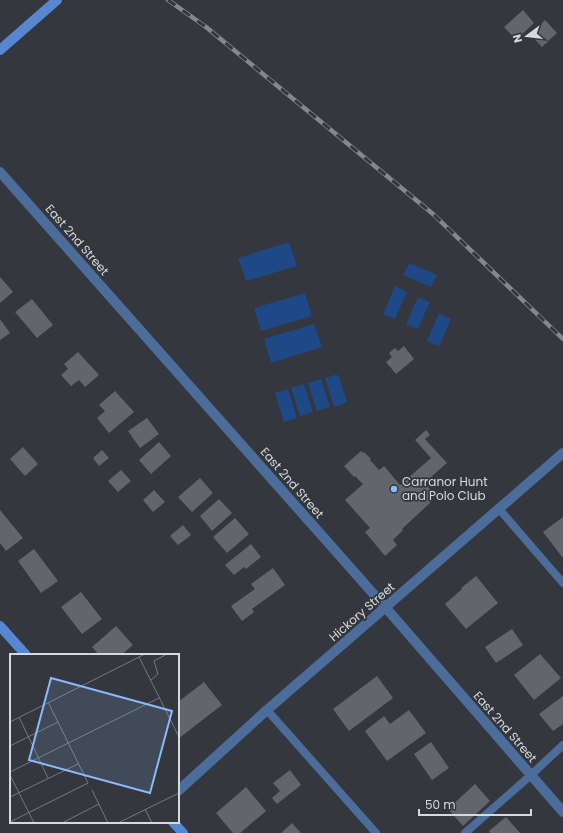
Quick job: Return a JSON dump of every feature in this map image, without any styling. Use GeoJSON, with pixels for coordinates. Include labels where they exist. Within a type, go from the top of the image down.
{"type":"FeatureCollection","features":[{"type":"Feature","properties":{"kind":"street"},"geometry":{"type":"LineString","coordinates":[[0,50],[57,0]]}},
{"type":"Feature","properties":{"kind":"street","name":"East 2nd Street"},"geometry":{"type":"LineString","coordinates":[[0,172],[386,608],[563,812]]}},
{"type":"Feature","properties":{"kind":"street","name":"Hickory Street"},"geometry":{"type":"LineString","coordinates":[[179,790],[267,710],[563,453]]}},
{"type":"Feature","properties":{"kind":"street"},"geometry":{"type":"LineString","coordinates":[[0,626],[25,654]]}},
{"type":"Feature","properties":{"kind":"street"},"geometry":{"type":"LineString","coordinates":[[174,823],[183,833]]}},
{"type":"Feature","properties":{"kind":"lane"},"geometry":{"type":"LineString","coordinates":[[499,509],[563,583]]}},
{"type":"Feature","properties":{"kind":"lane"},"geometry":{"type":"LineString","coordinates":[[267,710],[376,833]]}},
{"type":"Feature","properties":{"kind":"lane"},"geometry":{"type":"LineString","coordinates":[[465,833],[531,776],[563,745]]}},
{"type":"Feature","properties":{"kind":"shaded area"},"geometry":{"type":"Polygon","coordinates":[[[289,242],[297,266],[246,281],[238,258],[289,242]]]}},
{"type":"Feature","properties":{"kind":"shaded area"},"geometry":{"type":"Polygon","coordinates":[[[409,263],[437,275],[431,287],[403,275],[409,263]]]}},
{"type":"Feature","properties":{"kind":"shaded area"},"geometry":{"type":"Polygon","coordinates":[[[395,286],[407,292],[395,319],[383,314],[395,286]]]}},
{"type":"Feature","properties":{"kind":"shaded area"},"geometry":{"type":"Polygon","coordinates":[[[305,293],[312,316],[261,331],[254,308],[305,293]]]}},
{"type":"Feature","properties":{"kind":"shaded area"},"geometry":{"type":"Polygon","coordinates":[[[418,297],[430,302],[418,329],[406,324],[418,297]]]}},
{"type":"Feature","properties":{"kind":"shaded area"},"geometry":{"type":"Polygon","coordinates":[[[439,313],[451,319],[439,346],[427,341],[439,313]]]}},
{"type":"Feature","properties":{"kind":"shaded area"},"geometry":{"type":"Polygon","coordinates":[[[314,324],[322,347],[271,363],[264,339],[314,324]]]}},
{"type":"Feature","properties":{"kind":"shaded area"},"geometry":{"type":"Polygon","coordinates":[[[338,374],[347,402],[334,407],[325,378],[338,374]]]}},
{"type":"Feature","properties":{"kind":"shaded area"},"geometry":{"type":"Polygon","coordinates":[[[321,379],[330,407],[317,411],[308,383],[321,379]]]}},
{"type":"Feature","properties":{"kind":"shaded area"},"geometry":{"type":"Polygon","coordinates":[[[304,384],[313,412],[300,416],[291,388],[304,384]]]}},
{"type":"Feature","properties":{"kind":"shaded area"},"geometry":{"type":"Polygon","coordinates":[[[288,389],[297,418],[284,422],[275,393],[288,389]]]}},
{"type":"Feature","properties":{"kind":"building"},"geometry":{"type":"Polygon","coordinates":[[[523,10],[534,23],[516,40],[504,27],[523,10]]]}},
{"type":"Feature","properties":{"kind":"building"},"geometry":{"type":"Polygon","coordinates":[[[545,20],[557,33],[542,47],[530,34],[545,20]]]}},
{"type":"Feature","properties":{"kind":"building"},"geometry":{"type":"Polygon","coordinates":[[[0,277],[13,292],[0,303],[0,277]]]}},
{"type":"Feature","properties":{"kind":"building"},"geometry":{"type":"Polygon","coordinates":[[[32,299],[53,325],[37,338],[15,312],[32,299]]]}},
{"type":"Feature","properties":{"kind":"building"},"geometry":{"type":"Polygon","coordinates":[[[0,319],[10,333],[0,340],[0,319]]]}},
{"type":"Feature","properties":{"kind":"building"},"geometry":{"type":"Polygon","coordinates":[[[404,346],[414,359],[396,374],[386,362],[392,357],[389,353],[395,348],[398,351],[404,346]]]}},
{"type":"Feature","properties":{"kind":"building"},"geometry":{"type":"Polygon","coordinates":[[[78,352],[99,375],[85,387],[79,380],[71,386],[61,375],[68,369],[64,364],[78,352]]]}},
{"type":"Feature","properties":{"kind":"building"},"geometry":{"type":"Polygon","coordinates":[[[115,391],[134,412],[109,433],[97,418],[105,411],[99,405],[115,391]]]}},
{"type":"Feature","properties":{"kind":"building"},"geometry":{"type":"Polygon","coordinates":[[[147,418],[159,434],[140,448],[128,431],[147,418]]]}},
{"type":"Feature","properties":{"kind":"building","name":"Carranor Hunt and Polo Club"},"geometry":{"type":"Polygon","coordinates":[[[426,430],[430,435],[425,439],[447,463],[424,483],[434,493],[429,498],[432,501],[402,529],[403,530],[393,540],[397,545],[385,556],[365,532],[370,528],[345,500],[363,484],[344,466],[361,451],[363,453],[364,452],[379,470],[384,466],[400,485],[431,458],[415,440],[426,430]]]}},
{"type":"Feature","properties":{"kind":"building"},"geometry":{"type":"Polygon","coordinates":[[[159,442],[171,456],[151,474],[139,460],[159,442]]]}},
{"type":"Feature","properties":{"kind":"building"},"geometry":{"type":"Polygon","coordinates":[[[23,447],[38,464],[25,476],[10,459],[23,447]]]}},
{"type":"Feature","properties":{"kind":"building"},"geometry":{"type":"Polygon","coordinates":[[[102,450],[109,458],[99,466],[93,458],[102,450]]]}},
{"type":"Feature","properties":{"kind":"building"},"geometry":{"type":"Polygon","coordinates":[[[121,470],[131,481],[118,492],[108,481],[121,470]]]}},
{"type":"Feature","properties":{"kind":"building"},"geometry":{"type":"Polygon","coordinates":[[[200,478],[213,493],[192,512],[178,497],[200,478]]]}},
{"type":"Feature","properties":{"kind":"building"},"geometry":{"type":"Polygon","coordinates":[[[154,490],[165,502],[153,512],[143,500],[154,490]]]}},
{"type":"Feature","properties":{"kind":"building"},"geometry":{"type":"Polygon","coordinates":[[[219,499],[232,513],[212,531],[200,516],[219,499]]]}},
{"type":"Feature","properties":{"kind":"building"},"geometry":{"type":"Polygon","coordinates":[[[0,510],[23,538],[6,551],[0,543],[0,510]]]}},
{"type":"Feature","properties":{"kind":"building"},"geometry":{"type":"Polygon","coordinates":[[[563,517],[563,558],[543,532],[563,517]]]}},
{"type":"Feature","properties":{"kind":"building"},"geometry":{"type":"Polygon","coordinates":[[[235,518],[249,534],[227,553],[213,537],[235,518]]]}},
{"type":"Feature","properties":{"kind":"building"},"geometry":{"type":"Polygon","coordinates":[[[183,525],[191,535],[178,545],[170,536],[183,525]]]}},
{"type":"Feature","properties":{"kind":"building"},"geometry":{"type":"Polygon","coordinates":[[[251,544],[261,557],[246,569],[244,567],[234,575],[225,565],[251,544]]]}},
{"type":"Feature","properties":{"kind":"building"},"geometry":{"type":"Polygon","coordinates":[[[34,549],[58,581],[41,593],[18,561],[34,549]]]}},
{"type":"Feature","properties":{"kind":"building"},"geometry":{"type":"Polygon","coordinates":[[[273,568],[285,585],[252,609],[254,612],[242,621],[231,606],[255,589],[251,584],[273,568]]]}},
{"type":"Feature","properties":{"kind":"building"},"geometry":{"type":"Polygon","coordinates":[[[476,576],[498,603],[466,629],[445,604],[476,576]]]}},
{"type":"Feature","properties":{"kind":"building"},"geometry":{"type":"Polygon","coordinates":[[[81,592],[102,619],[82,634],[61,607],[81,592]]]}},
{"type":"Feature","properties":{"kind":"building"},"geometry":{"type":"Polygon","coordinates":[[[116,626],[133,645],[122,654],[98,654],[92,647],[116,626]]]}},
{"type":"Feature","properties":{"kind":"building"},"geometry":{"type":"Polygon","coordinates":[[[512,629],[523,645],[496,663],[485,647],[512,629]]]}},
{"type":"Feature","properties":{"kind":"building"},"geometry":{"type":"Polygon","coordinates":[[[540,654],[561,678],[534,700],[514,675],[540,654]]]}},
{"type":"Feature","properties":{"kind":"building"},"geometry":{"type":"Polygon","coordinates":[[[377,676],[393,698],[349,731],[333,709],[377,676]]]}},
{"type":"Feature","properties":{"kind":"building"},"geometry":{"type":"Polygon","coordinates":[[[204,682],[222,705],[179,738],[179,701],[204,682]]]}},
{"type":"Feature","properties":{"kind":"building"},"geometry":{"type":"Polygon","coordinates":[[[563,696],[563,724],[553,731],[539,714],[563,696]]]}},
{"type":"Feature","properties":{"kind":"building"},"geometry":{"type":"Polygon","coordinates":[[[409,710],[426,733],[387,761],[365,731],[384,716],[390,724],[409,710]]]}},
{"type":"Feature","properties":{"kind":"building"},"geometry":{"type":"Polygon","coordinates":[[[431,742],[449,768],[432,780],[414,754],[431,742]]]}},
{"type":"Feature","properties":{"kind":"building"},"geometry":{"type":"Polygon","coordinates":[[[290,770],[301,785],[277,804],[272,798],[280,791],[273,783],[290,770]]]}},
{"type":"Feature","properties":{"kind":"building"},"geometry":{"type":"Polygon","coordinates":[[[475,784],[490,801],[463,826],[448,809],[475,784]]]}},
{"type":"Feature","properties":{"kind":"building"},"geometry":{"type":"Polygon","coordinates":[[[246,787],[266,811],[240,833],[233,833],[216,813],[246,787]]]}},
{"type":"Feature","properties":{"kind":"building"},"geometry":{"type":"Polygon","coordinates":[[[506,817],[520,833],[490,833],[489,831],[506,817]]]}},
{"type":"Feature","properties":{"kind":"building"},"geometry":{"type":"Polygon","coordinates":[[[292,823],[301,833],[281,833],[292,823]]]}},
{"type":"Feature","properties":{"kind":"railway"},"geometry":{"type":"LineString","coordinates":[[168,0],[206,27],[433,214],[563,339]]}},
{"type":"Feature","properties":{"kind":"place","name":"Carranor Hunt and Polo Club"},"geometry":{"type":"Point","coordinates":[394,489]}}]}
